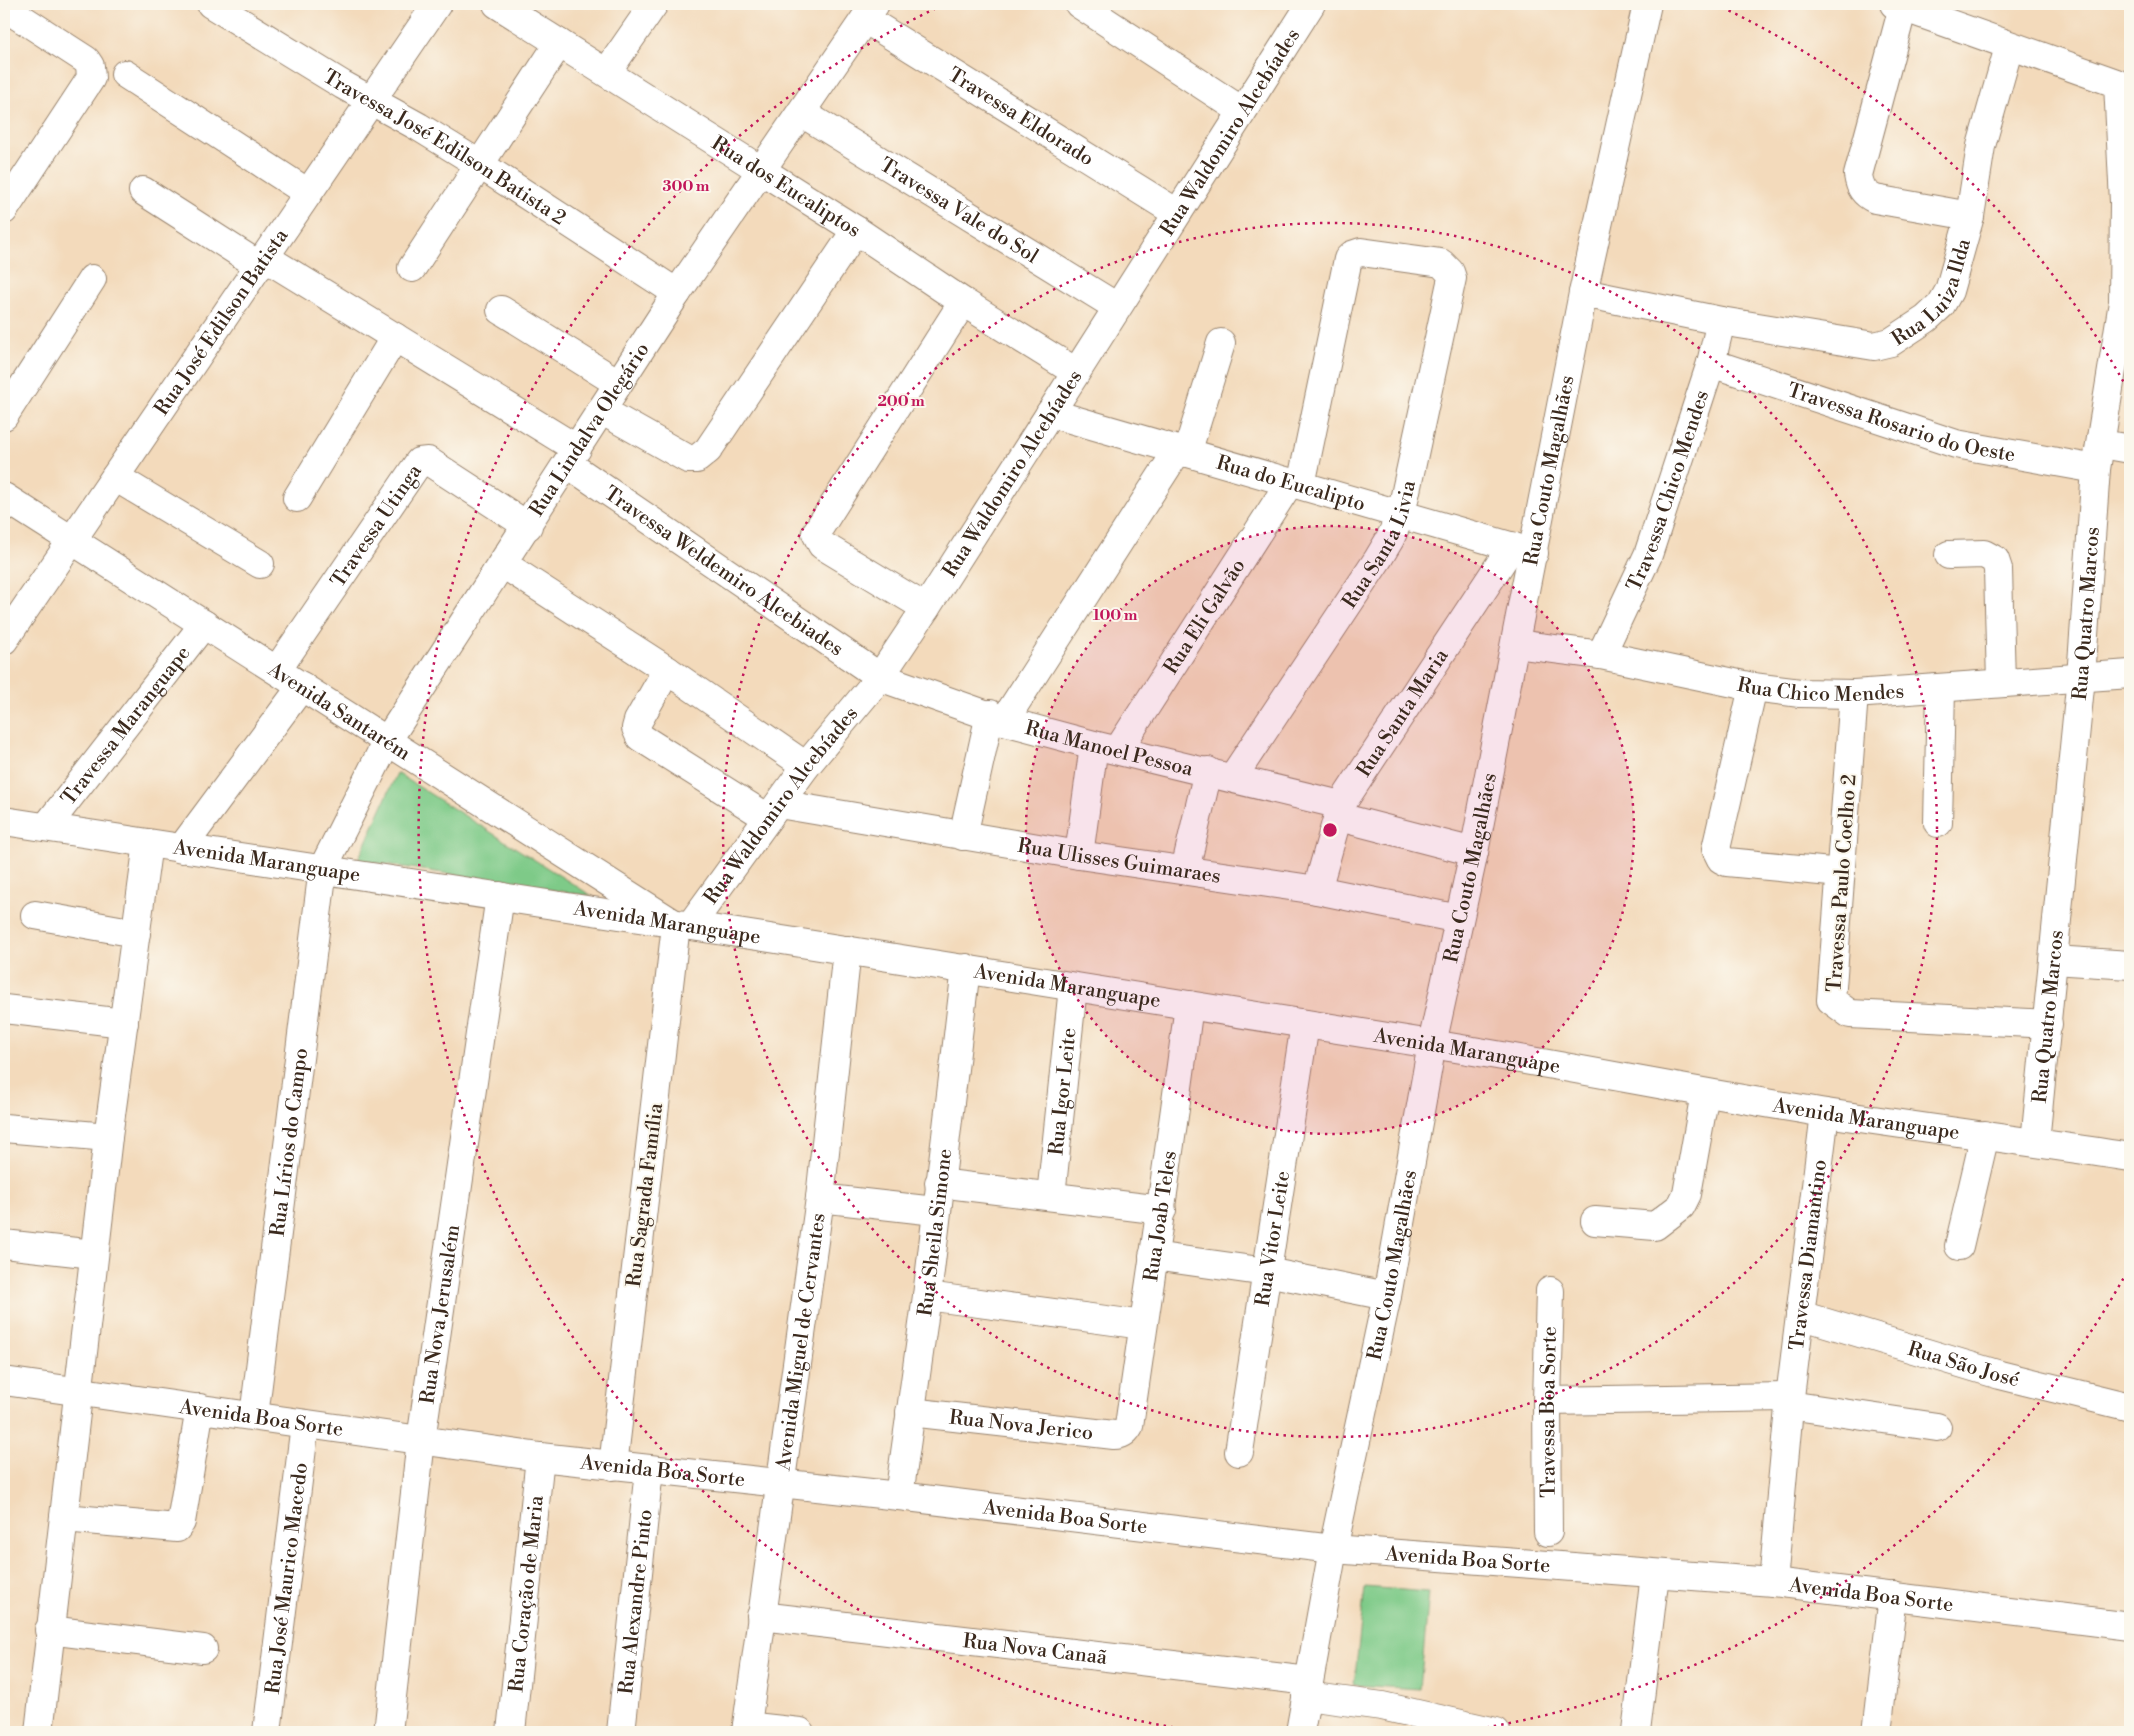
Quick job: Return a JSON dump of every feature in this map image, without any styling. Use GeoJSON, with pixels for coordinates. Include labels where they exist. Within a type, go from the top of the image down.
{"type":"FeatureCollection","features":[{"type":"Feature","properties":{"kind":"street","name":"Travessa José Edilson Batista 2"},"geometry":{"type":"LineString","coordinates":[[211,4],[342,85],[480,164],[677,293]]}},
{"type":"Feature","properties":{"kind":"street","name":"Rua José Edilson Batista"},"geometry":{"type":"LineString","coordinates":[[4,640],[437,4]]}},
{"type":"Feature","properties":{"kind":"street","name":"Rua dos Eucaliptos"},"geometry":{"type":"LineString","coordinates":[[497,4],[856,230],[963,302],[1076,372]]}},
{"type":"Feature","properties":{"kind":"street"},"geometry":{"type":"LineString","coordinates":[[607,72],[654,4]]}},
{"type":"Feature","properties":{"kind":"street"},"geometry":{"type":"LineString","coordinates":[[1079,4],[1242,111]]}},
{"type":"Feature","properties":{"kind":"street","name":"Rua Couto Magalhães"},"geometry":{"type":"LineString","coordinates":[[1300,1732],[1333,1549],[1387,1296],[1432,1044],[1474,852],[1515,644],[1523,549],[1583,293],[1647,4]]}},
{"type":"Feature","properties":{"kind":"street","name":"Rua Waldomiro Alcebíades"},"geometry":{"type":"LineString","coordinates":[[683,925],[806,766],[880,677],[926,608],[1242,111],[1304,6]]}},
{"type":"Feature","properties":{"kind":"street"},"geometry":{"type":"LineString","coordinates":[[1970,216],[1875,199],[1863,191],[1860,184],[1858,175],[1898,6],[2009,47],[2124,86]]}},
{"type":"Feature","properties":{"kind":"street"},"geometry":{"type":"LineString","coordinates":[[4,7],[86,60],[92,72],[91,78],[60,127],[4,210]]}},
{"type":"Feature","properties":{"kind":"street","name":"Rua Lindalva Olegário"},"geometry":{"type":"LineString","coordinates":[[323,868],[387,741],[528,526],[677,293],[760,169],[802,113],[870,12]]}},
{"type":"Feature","properties":{"kind":"street","name":"Travessa Eldorado"},"geometry":{"type":"LineString","coordinates":[[870,12],[1176,213]]}},
{"type":"Feature","properties":{"kind":"street"},"geometry":{"type":"LineString","coordinates":[[412,268],[559,43]]}},
{"type":"Feature","properties":{"kind":"street","name":"Rua Luiza Ilda"},"geometry":{"type":"LineString","coordinates":[[1583,293],[1722,321],[1874,346],[1891,342],[1926,319],[1941,305],[1949,291],[1970,216],[1981,146],[2009,47]]}},
{"type":"Feature","properties":{"kind":"street"},"geometry":{"type":"LineString","coordinates":[[125,74],[308,194]]}},
{"type":"Feature","properties":{"kind":"street","name":"Rua Quatro Marcos"},"geometry":{"type":"LineString","coordinates":[[2035,1142],[2081,678],[2099,457],[2123,302],[2124,86]]}},
{"type":"Feature","properties":{"kind":"street","name":"Travessa Vale do Sol"},"geometry":{"type":"LineString","coordinates":[[802,113],[1117,307]]}},
{"type":"Feature","properties":{"kind":"street","name":"Travessa Weldemiro Alcebiades"},"geometry":{"type":"LineString","coordinates":[[143,191],[395,337],[572,456],[880,677]]}},
{"type":"Feature","properties":{"kind":"street"},"geometry":{"type":"LineString","coordinates":[[601,410],[688,459],[697,459],[708,450],[856,230]]}},
{"type":"Feature","properties":{"kind":"street","name":"Rua Eli Galvão"},"geometry":{"type":"LineString","coordinates":[[1079,855],[1106,747],[1296,484],[1348,259],[1352,255],[1361,252],[1441,263],[1450,272],[1452,278]]}},
{"type":"Feature","properties":{"kind":"street"},"geometry":{"type":"LineString","coordinates":[[4,416],[92,278]]}},
{"type":"Feature","properties":{"kind":"street","name":"Rua Santa Livia"},"geometry":{"type":"LineString","coordinates":[[1185,870],[1220,774],[1378,559],[1390,538],[1400,514],[1452,278]]}},
{"type":"Feature","properties":{"kind":"street"},"geometry":{"type":"LineString","coordinates":[[926,608],[822,545],[816,533],[963,302]]}},
{"type":"Feature","properties":{"kind":"street"},"geometry":{"type":"LineString","coordinates":[[501,310],[618,383]]}},
{"type":"Feature","properties":{"kind":"street","name":"Travessa Chico Mendes"},"geometry":{"type":"LineString","coordinates":[[1601,656],[1648,555],[1711,364],[1722,321]]}},
{"type":"Feature","properties":{"kind":"street"},"geometry":{"type":"LineString","coordinates":[[297,498],[395,337]]}},
{"type":"Feature","properties":{"kind":"street"},"geometry":{"type":"LineString","coordinates":[[963,836],[997,718],[1183,451],[1221,343]]}},
{"type":"Feature","properties":{"kind":"street","name":"Travessa Rosario do Oeste"},"geometry":{"type":"LineString","coordinates":[[1711,364],[1956,444],[2099,457],[2130,449]]}},
{"type":"Feature","properties":{"kind":"street","name":"Rua do Eucalipto"},"geometry":{"type":"LineString","coordinates":[[1050,413],[1523,549]]}},
{"type":"Feature","properties":{"kind":"street","name":"Travessa Utinga"},"geometry":{"type":"LineString","coordinates":[[277,670],[374,525],[421,461],[428,461],[528,526]]}},
{"type":"Feature","properties":{"kind":"street"},"geometry":{"type":"LineString","coordinates":[[115,477],[260,564]]}},
{"type":"Feature","properties":{"kind":"street","name":"Avenida Santarém"},"geometry":{"type":"LineString","coordinates":[[4,497],[387,741],[683,925]]}},
{"type":"Feature","properties":{"kind":"street","name":"Rua Santa Maria"},"geometry":{"type":"LineString","coordinates":[[1317,890],[1340,811],[1523,549]]}},
{"type":"Feature","properties":{"kind":"street"},"geometry":{"type":"LineString","coordinates":[[1949,555],[1984,554],[1995,560],[1998,569],[2001,683]]}},
{"type":"Feature","properties":{"kind":"street"},"geometry":{"type":"LineString","coordinates":[[503,564],[667,670],[806,766]]}},
{"type":"Feature","properties":{"kind":"street","name":"Travessa Maranguape"},"geometry":{"type":"LineString","coordinates":[[46,827],[204,624]]}},
{"type":"Feature","properties":{"kind":"street","name":"Rua Chico Mendes"},"geometry":{"type":"LineString","coordinates":[[1515,644],[1601,656],[1753,688],[1800,693],[1854,694],[2130,674]]}},
{"type":"Feature","properties":{"kind":"street"},"geometry":{"type":"LineString","coordinates":[[667,670],[638,721],[636,728],[640,737],[773,811]]}},
{"type":"Feature","properties":{"kind":"street","name":"Rua Manoel Pessoa"},"geometry":{"type":"LineString","coordinates":[[880,677],[997,718],[1106,747],[1220,774],[1474,852]]}},
{"type":"Feature","properties":{"kind":"street"},"geometry":{"type":"LineString","coordinates":[[181,849],[302,686]]}},
{"type":"Feature","properties":{"kind":"street"},"geometry":{"type":"LineString","coordinates":[[1753,688],[1716,849],[1718,854],[1727,862],[1841,872]]}},
{"type":"Feature","properties":{"kind":"street"},"geometry":{"type":"LineString","coordinates":[[1938,823],[1941,688]]}},
{"type":"Feature","properties":{"kind":"street","name":"Travessa Paulo Coelho 2"},"geometry":{"type":"LineString","coordinates":[[1854,694],[1831,1000],[1842,1010],[1850,1014],[2048,1024]]}},
{"type":"Feature","properties":{"kind":"street","name":"Rua Ulisses Guimaraes"},"geometry":{"type":"LineString","coordinates":[[773,811],[963,836],[1317,890],[1459,919]]}},
{"type":"Feature","properties":{"kind":"street","name":"Avenida Maranguape"},"geometry":{"type":"LineString","coordinates":[[4,820],[181,849],[323,868],[966,968],[1073,987],[1432,1044],[1826,1113],[2130,1157]]}},
{"type":"Feature","properties":{"kind":"street"},"geometry":{"type":"LineString","coordinates":[[39,1732],[108,1137],[148,843]]}},
{"type":"Feature","properties":{"kind":"street","name":"Rua Lírios do Campo"},"geometry":{"type":"LineString","coordinates":[[254,1416],[323,868]]}},
{"type":"Feature","properties":{"kind":"street","name":"Rua Nova Jerusalém"},"geometry":{"type":"LineString","coordinates":[[388,1732],[421,1440],[500,896]]}},
{"type":"Feature","properties":{"kind":"street"},"geometry":{"type":"LineString","coordinates":[[35,916],[136,933]]}},
{"type":"Feature","properties":{"kind":"street","name":"Rua Sagrada Família"},"geometry":{"type":"LineString","coordinates":[[613,1466],[683,925]]}},
{"type":"Feature","properties":{"kind":"street","name":"Avenida Miguel de Cervantes"},"geometry":{"type":"LineString","coordinates":[[746,1729],[820,1198],[847,950]]}},
{"type":"Feature","properties":{"kind":"street"},"geometry":{"type":"LineString","coordinates":[[2054,960],[2130,965]]}},
{"type":"Feature","properties":{"kind":"street","name":"Rua Sheila Simone"},"geometry":{"type":"LineString","coordinates":[[899,1496],[927,1296],[966,968]]}},
{"type":"Feature","properties":{"kind":"street","name":"Rua Igor Leite"},"geometry":{"type":"LineString","coordinates":[[1051,1196],[1073,987]]}},
{"type":"Feature","properties":{"kind":"street","name":"Rua Joab Teles"},"geometry":{"type":"LineString","coordinates":[[1129,1426],[1153,1256],[1162,1210],[1189,1005]]}},
{"type":"Feature","properties":{"kind":"street"},"geometry":{"type":"LineString","coordinates":[[4,1009],[124,1023]]}},
{"type":"Feature","properties":{"kind":"street","name":"Rua Vitor Leite"},"geometry":{"type":"LineString","coordinates":[[1239,1452],[1305,1024]]}},
{"type":"Feature","properties":{"kind":"street"},"geometry":{"type":"LineString","coordinates":[[1595,1221],[1655,1226],[1681,1206],[1687,1194],[1705,1093]]}},
{"type":"Feature","properties":{"kind":"street","name":"Travessa Diamantino"},"geometry":{"type":"LineString","coordinates":[[1773,1582],[1790,1401],[1826,1113]]}},
{"type":"Feature","properties":{"kind":"street"},"geometry":{"type":"LineString","coordinates":[[4,1128],[108,1137]]}},
{"type":"Feature","properties":{"kind":"street"},"geometry":{"type":"LineString","coordinates":[[1959,1246],[1985,1135]]}},
{"type":"Feature","properties":{"kind":"street"},"geometry":{"type":"LineString","coordinates":[[939,1183],[1162,1210]]}},
{"type":"Feature","properties":{"kind":"street"},"geometry":{"type":"LineString","coordinates":[[820,1198],[936,1211]]}},
{"type":"Feature","properties":{"kind":"street"},"geometry":{"type":"LineString","coordinates":[[4,1244],[94,1254]]}},
{"type":"Feature","properties":{"kind":"street"},"geometry":{"type":"LineString","coordinates":[[1153,1256],[1267,1272],[1387,1296]]}},
{"type":"Feature","properties":{"kind":"street","name":"Travessa Boa Sorte"},"geometry":{"type":"LineString","coordinates":[[1548,1532],[1547,1401],[1550,1291]]}},
{"type":"Feature","properties":{"kind":"street"},"geometry":{"type":"LineString","coordinates":[[927,1296],[1143,1325]]}},
{"type":"Feature","properties":{"kind":"street","name":"Rua São José"},"geometry":{"type":"LineString","coordinates":[[1800,1315],[2000,1375],[2130,1407]]}},
{"type":"Feature","properties":{"kind":"street","name":"Avenida Boa Sorte"},"geometry":{"type":"LineString","coordinates":[[4,1381],[540,1457],[899,1496],[1333,1549],[1773,1582],[2130,1626]]}},
{"type":"Feature","properties":{"kind":"street"},"geometry":{"type":"LineString","coordinates":[[1547,1401],[1790,1401],[1937,1426]]}},
{"type":"Feature","properties":{"kind":"street"},"geometry":{"type":"LineString","coordinates":[[64,1518],[176,1528],[181,1522],[200,1408]]}},
{"type":"Feature","properties":{"kind":"street","name":"Rua Nova Jerico"},"geometry":{"type":"LineString","coordinates":[[910,1412],[1114,1436],[1121,1435],[1129,1426]]}},
{"type":"Feature","properties":{"kind":"street","name":"Rua José Maurico Macedo"},"geometry":{"type":"LineString","coordinates":[[267,1732],[305,1424]]}},
{"type":"Feature","properties":{"kind":"street","name":"Rua Coração de Maria"},"geometry":{"type":"LineString","coordinates":[[511,1732],[540,1457]]}},
{"type":"Feature","properties":{"kind":"street","name":"Rua Alexandre Pinto"},"geometry":{"type":"LineString","coordinates":[[621,1732],[649,1470]]}},
{"type":"Feature","properties":{"kind":"street"},"geometry":{"type":"LineString","coordinates":[[1636,1732],[1655,1574]]}},
{"type":"Feature","properties":{"kind":"street"},"geometry":{"type":"LineString","coordinates":[[1877,1732],[1893,1596]]}},
{"type":"Feature","properties":{"kind":"street","name":"Rua Nova Canaã"},"geometry":{"type":"LineString","coordinates":[[761,1616],[1308,1688],[1496,1732]]}},
{"type":"Feature","properties":{"kind":"street"},"geometry":{"type":"LineString","coordinates":[[50,1630],[204,1649]]}},
{"type":"Feature","properties":{"kind":"street"},"geometry":{"type":"LineString","coordinates":[[746,1729],[800,1732]]}},
{"type":"Feature","properties":{"kind":"green space"},"geometry":{"type":"Polygon","coordinates":[[[397,773],[592,896],[358,860],[397,773]]]}},
{"type":"Feature","properties":{"kind":"green space"},"geometry":{"type":"Polygon","coordinates":[[[1365,1587],[1429,1592],[1420,1689],[1354,1685],[1365,1587]]]}}]}
